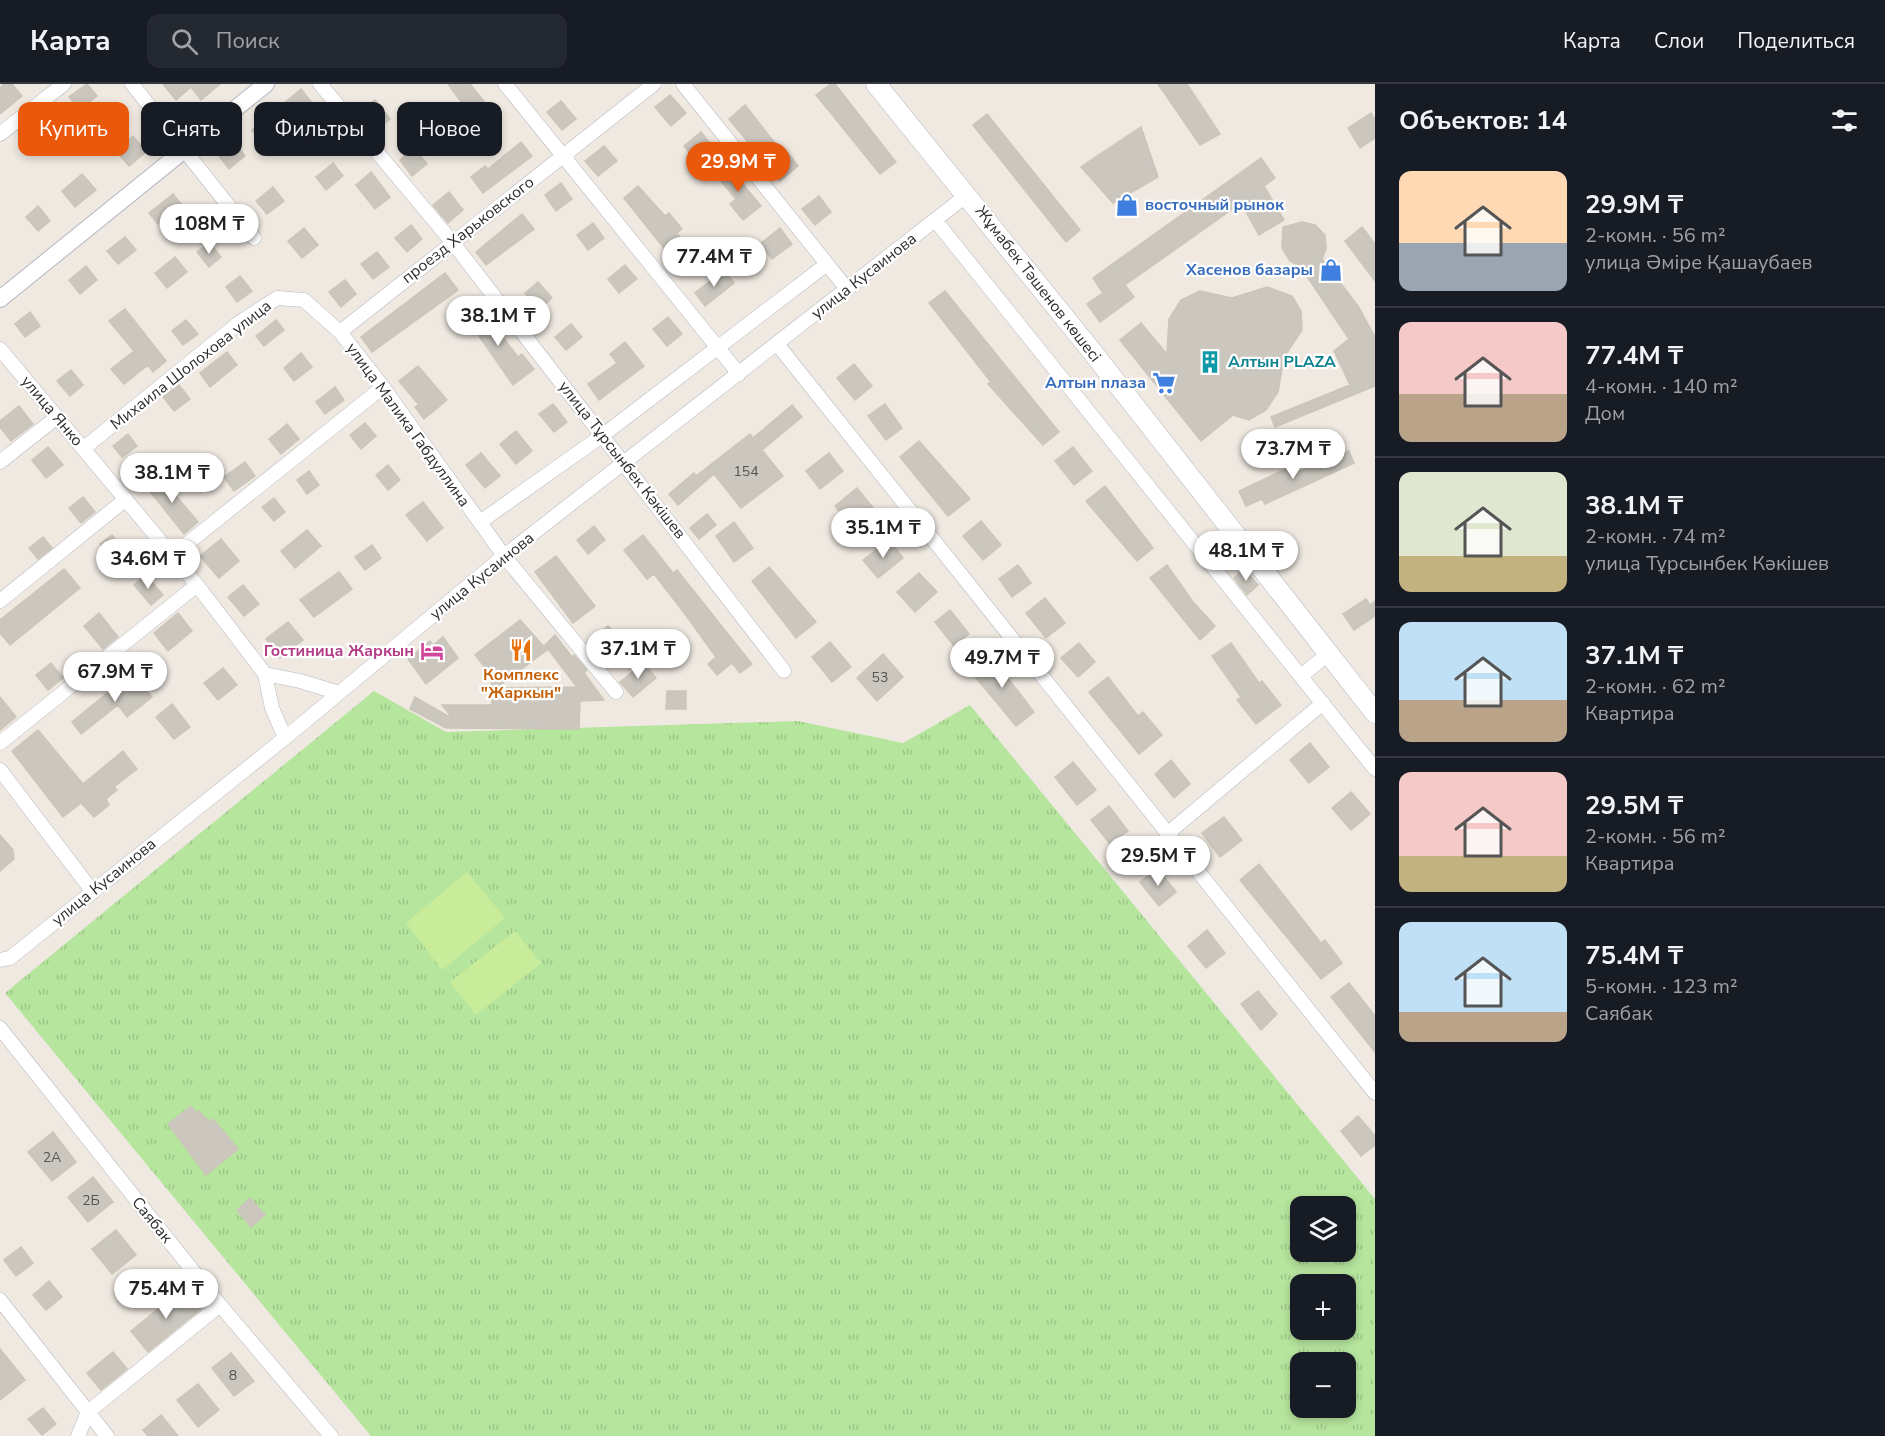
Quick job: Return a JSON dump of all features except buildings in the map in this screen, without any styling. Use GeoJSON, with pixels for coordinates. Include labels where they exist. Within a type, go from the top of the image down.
{"type":"FeatureCollection","features":[{"type":"Feature","properties":{"kind":"main road","name":"Жұмабек Тәшенов көшесі"},"geometry":{"type":"LineString","coordinates":[[876,84],[967,195],[1375,713]]}},
{"type":"Feature","properties":{"kind":"street"},"geometry":{"type":"LineString","coordinates":[[0,134],[64,84]]}},
{"type":"Feature","properties":{"kind":"street"},"geometry":{"type":"LineString","coordinates":[[132,84],[146,102]]}},
{"type":"Feature","properties":{"kind":"street"},"geometry":{"type":"LineString","coordinates":[[242,103],[266,84]]}},
{"type":"Feature","properties":{"kind":"street","name":"улица Тұрсынбек Кәкішев"},"geometry":{"type":"LineString","coordinates":[[320,84],[453,243],[784,671]]}},
{"type":"Feature","properties":{"kind":"street"},"geometry":{"type":"LineString","coordinates":[[505,84],[564,154],[739,374]]}},
{"type":"Feature","properties":{"kind":"street","name":"проезд Харьковского"},"geometry":{"type":"LineString","coordinates":[[340,332],[654,84]]}},
{"type":"Feature","properties":{"kind":"street"},"geometry":{"type":"LineString","coordinates":[[683,84],[847,289]]}},
{"type":"Feature","properties":{"kind":"street"},"geometry":{"type":"LineString","coordinates":[[0,299],[175,156]]}},
{"type":"Feature","properties":{"kind":"street"},"geometry":{"type":"LineString","coordinates":[[190,156],[254,238]]}},
{"type":"Feature","properties":{"kind":"street","name":"улица Кусаинова"},"geometry":{"type":"LineString","coordinates":[[3,962],[285,738],[504,556],[967,195]]}},
{"type":"Feature","properties":{"kind":"street"},"geometry":{"type":"LineString","coordinates":[[935,220],[1375,769]]}},
{"type":"Feature","properties":{"kind":"street"},"geometry":{"type":"LineString","coordinates":[[480,522],[603,435],[827,264]]}},
{"type":"Feature","properties":{"kind":"street","name":"Михаила Шолохова улица"},"geometry":{"type":"LineString","coordinates":[[84,448],[240,322],[277,298],[304,300]]}},
{"type":"Feature","properties":{"kind":"street","name":"улица Малика Габдуллина"},"geometry":{"type":"LineString","coordinates":[[304,300],[340,332],[383,387],[504,556],[616,692]]}},
{"type":"Feature","properties":{"kind":"street"},"geometry":{"type":"LineString","coordinates":[[777,344],[1375,1093]]}},
{"type":"Feature","properties":{"kind":"street","name":"улица Янко"},"geometry":{"type":"LineString","coordinates":[[0,349],[173,555],[266,674],[272,708],[285,738]]}},
{"type":"Feature","properties":{"kind":"street"},"geometry":{"type":"LineString","coordinates":[[173,555],[383,387]]}},
{"type":"Feature","properties":{"kind":"street"},"geometry":{"type":"LineString","coordinates":[[0,462],[57,417]]}},
{"type":"Feature","properties":{"kind":"street"},"geometry":{"type":"LineString","coordinates":[[0,601],[126,499]]}},
{"type":"Feature","properties":{"kind":"street"},"geometry":{"type":"LineString","coordinates":[[0,743],[197,585]]}},
{"type":"Feature","properties":{"kind":"street"},"geometry":{"type":"LineString","coordinates":[[1300,676],[1328,654]]}},
{"type":"Feature","properties":{"kind":"street"},"geometry":{"type":"LineString","coordinates":[[266,674],[310,683],[339,693]]}},
{"type":"Feature","properties":{"kind":"street"},"geometry":{"type":"LineString","coordinates":[[1167,834],[1323,703]]}},
{"type":"Feature","properties":{"kind":"street"},"geometry":{"type":"LineString","coordinates":[[0,770],[93,892]]}},
{"type":"Feature","properties":{"kind":"street","name":"Саябак"},"geometry":{"type":"LineString","coordinates":[[0,1028],[220,1305],[331,1436]]}},
{"type":"Feature","properties":{"kind":"street"},"geometry":{"type":"LineString","coordinates":[[0,1300],[107,1436]]}},
{"type":"Feature","properties":{"kind":"street"},"geometry":{"type":"LineString","coordinates":[[78,1436],[88,1412],[220,1305]]}},
{"type":"Feature","properties":{"kind":"green space"},"geometry":{"type":"Polygon","coordinates":[[[374,691],[446,732],[798,721],[903,743],[970,705],[1375,1199],[1375,1436],[371,1436],[5,993],[374,691]]]}},
{"type":"Feature","properties":{"kind":"green space"},"geometry":{"type":"Polygon","coordinates":[[[467,872],[505,918],[442,970],[406,923],[467,872]]]}},
{"type":"Feature","properties":{"kind":"green space"},"geometry":{"type":"Polygon","coordinates":[[[515,931],[541,963],[476,1015],[450,982],[515,931]]]}},
{"type":"Feature","properties":{"kind":"place","name":"восточный рынок"},"geometry":{"type":"Point","coordinates":[1127,205]}},
{"type":"Feature","properties":{"kind":"place","name":"Хасенов базары"},"geometry":{"type":"Point","coordinates":[1331,270]}},
{"type":"Feature","properties":{"kind":"place","name":"Алтын PLAZA"},"geometry":{"type":"Point","coordinates":[1210,362]}},
{"type":"Feature","properties":{"kind":"place","name":"Алтын плаза"},"geometry":{"type":"Point","coordinates":[1164,383]}},
{"type":"Feature","properties":{"kind":"place","name":"Комплекс \"Жаркын\""},"geometry":{"type":"Point","coordinates":[521,650]}},
{"type":"Feature","properties":{"kind":"place","name":"Гостиница Жаркын"},"geometry":{"type":"Point","coordinates":[432,651]}}]}
